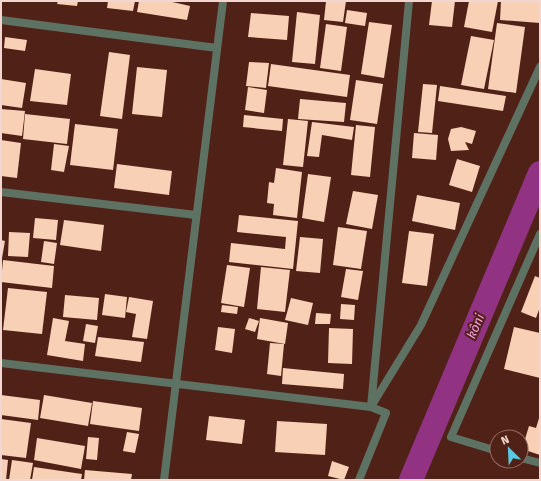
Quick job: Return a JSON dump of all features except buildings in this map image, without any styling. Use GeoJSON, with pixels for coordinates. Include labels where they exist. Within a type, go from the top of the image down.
{"type":"FeatureCollection","features":[{"type":"Feature","properties":{"kind":"street"},"geometry":{"type":"LineString","coordinates":[[164,480],[223,1]]}},
{"type":"Feature","properties":{"kind":"street"},"geometry":{"type":"LineString","coordinates":[[371,407],[409,1]]}},
{"type":"Feature","properties":{"kind":"street"},"geometry":{"type":"LineString","coordinates":[[1,20],[217,48]]}},
{"type":"Feature","properties":{"kind":"street"},"geometry":{"type":"LineString","coordinates":[[371,407],[421,325],[540,67]]}},
{"type":"Feature","properties":{"kind":"street"},"geometry":{"type":"LineString","coordinates":[[1,192],[196,215]]}},
{"type":"Feature","properties":{"kind":"street"},"geometry":{"type":"LineString","coordinates":[[489,449],[451,437],[540,234]]}},
{"type":"Feature","properties":{"kind":"street"},"geometry":{"type":"LineString","coordinates":[[1,363],[176,382],[371,407],[386,413],[359,480]]}},
{"type":"Feature","properties":{"kind":"street"},"geometry":{"type":"LineString","coordinates":[[529,460],[540,463]]}},
{"type":"Feature","properties":{"kind":"waterway","name":"kôni"},"geometry":{"type":"LineString","coordinates":[[411,480],[540,173]]}}]}
